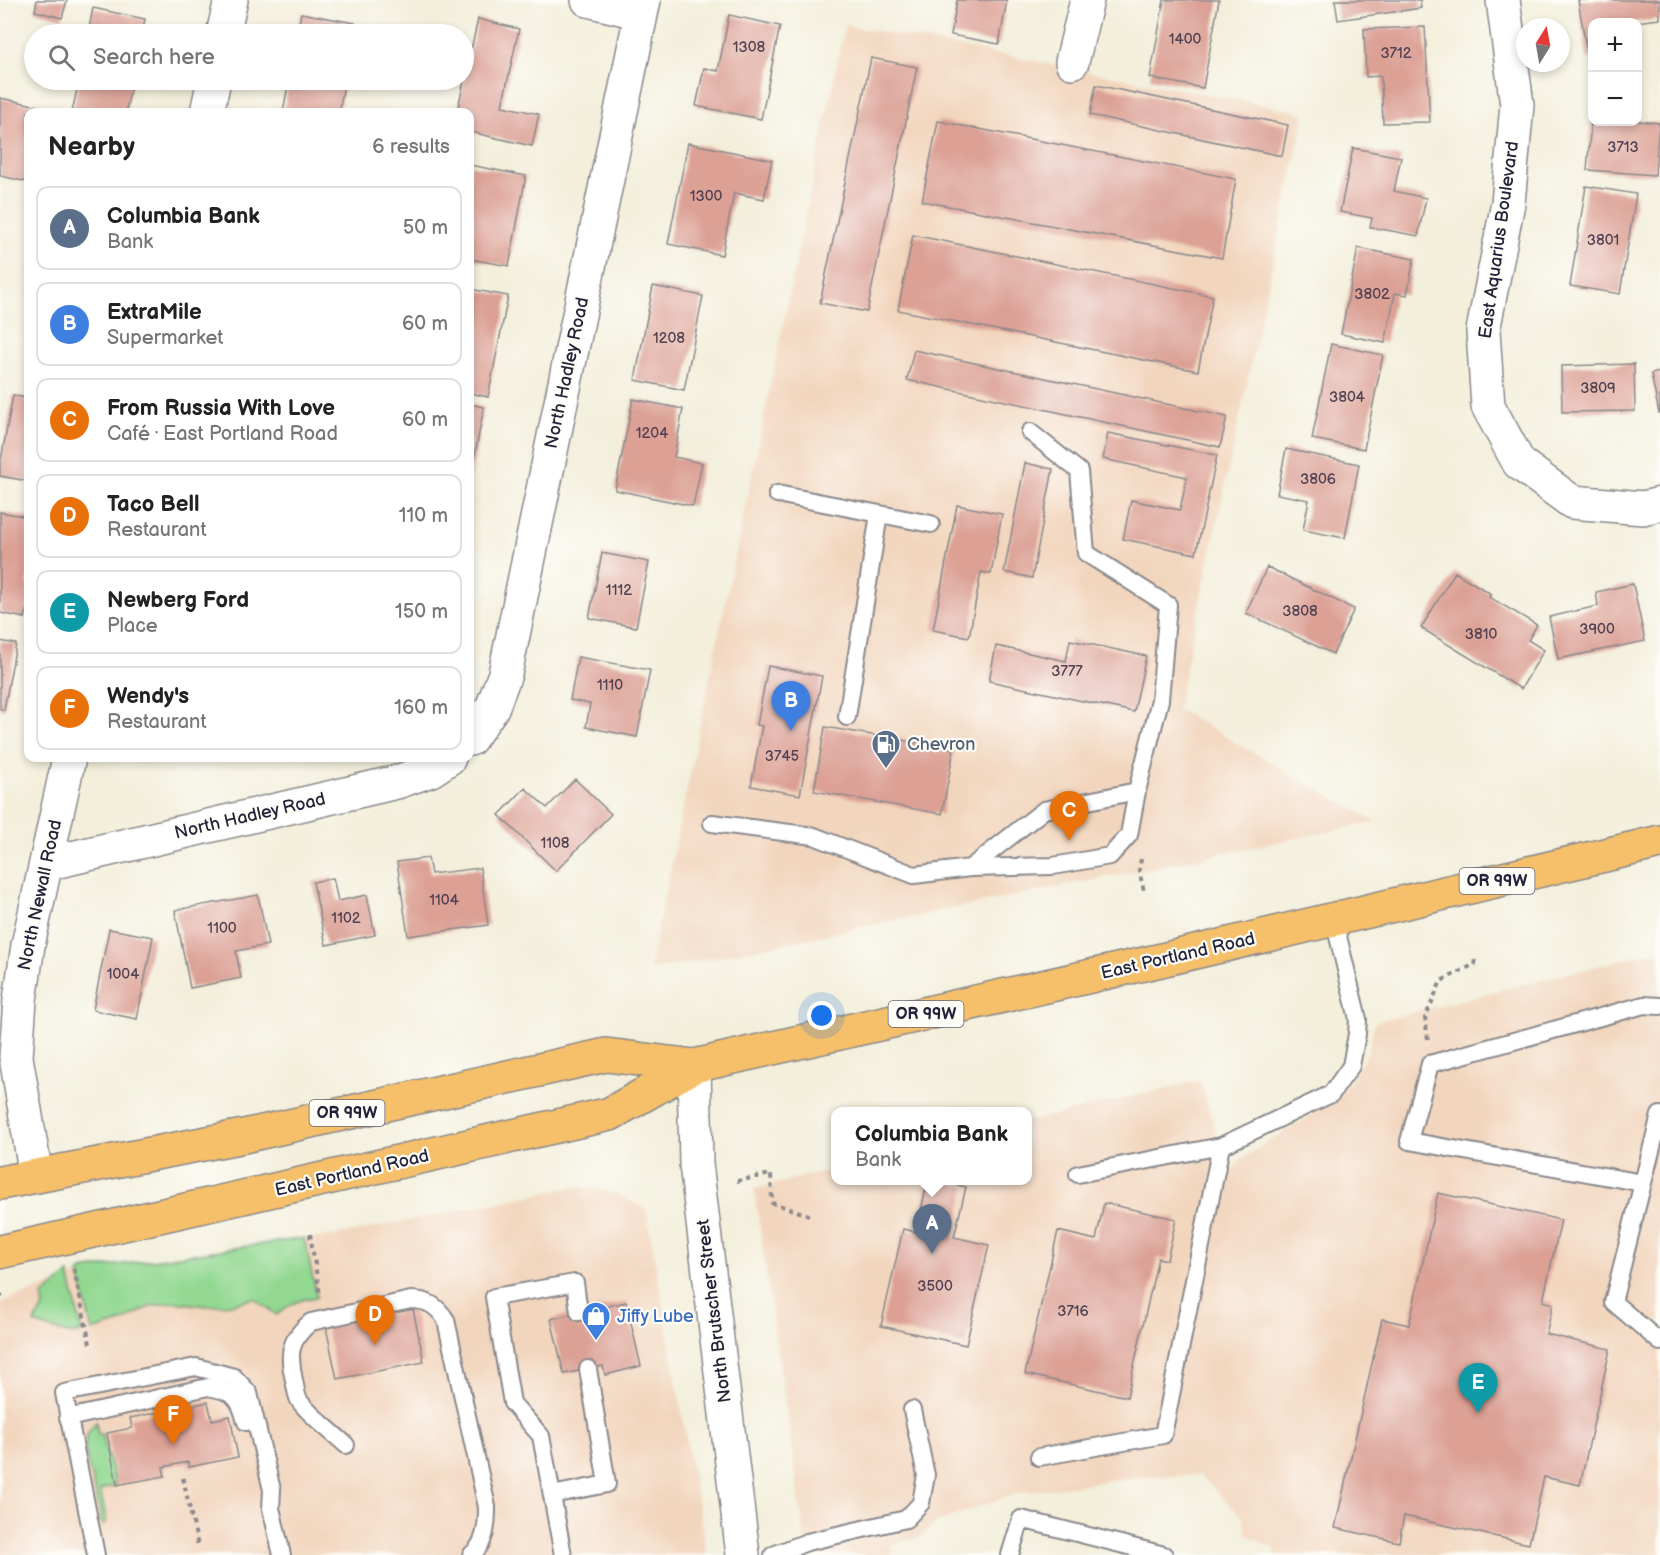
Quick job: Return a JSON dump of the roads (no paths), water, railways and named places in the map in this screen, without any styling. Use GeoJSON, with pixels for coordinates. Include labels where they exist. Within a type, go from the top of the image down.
{"type":"FeatureCollection","features":[{"type":"Feature","properties":{"kind":"highway","name":"East Portland Road"},"geometry":{"type":"LineString","coordinates":[[0,1252],[610,1114],[694,1066],[1334,920],[1660,842]]}},
{"type":"Feature","properties":{"kind":"highway","name":"East Portland Road"},"geometry":{"type":"LineString","coordinates":[[0,1182],[244,1136],[606,1055],[694,1066]]}},
{"type":"Feature","properties":{"kind":"street"},"geometry":{"type":"LineString","coordinates":[[226,24],[231,0]]}},
{"type":"Feature","properties":{"kind":"street"},"geometry":{"type":"LineString","coordinates":[[588,0],[643,6]]}},
{"type":"Feature","properties":{"kind":"street"},"geometry":{"type":"LineString","coordinates":[[1072,62],[1088,0]]}},
{"type":"Feature","properties":{"kind":"street","name":"East Aquarius Boulevard"},"geometry":{"type":"LineString","coordinates":[[1503,0],[1517,105],[1508,203],[1483,331],[1488,406],[1519,463],[1572,502],[1643,508],[1660,504]]}},
{"type":"Feature","properties":{"kind":"street","name":"North Hadley Road"},"geometry":{"type":"LineString","coordinates":[[474,733],[492,708],[505,674],[643,6]]}},
{"type":"Feature","properties":{"kind":"street"},"geometry":{"type":"LineString","coordinates":[[208,108],[212,90]]}},
{"type":"Feature","properties":{"kind":"street","name":"North Newall Road"},"geometry":{"type":"LineString","coordinates":[[36,1176],[16,1057],[20,1000],[28,945],[68,762]]}},
{"type":"Feature","properties":{"kind":"street","name":"North Hadley Road"},"geometry":{"type":"LineString","coordinates":[[46,864],[397,782],[431,770],[443,762]]}},
{"type":"Feature","properties":{"kind":"street","name":"North Brutscher Street"},"geometry":{"type":"LineString","coordinates":[[694,1066],[696,1164],[743,1555]]}},
{"type":"Feature","properties":{"kind":"lane"},"geometry":{"type":"LineString","coordinates":[[712,823],[813,836],[914,875],[970,868],[1053,866],[1110,856],[1129,835],[1137,791],[1160,700],[1168,605],[1086,553],[1079,471],[1030,432]]}},
{"type":"Feature","properties":{"kind":"lane"},"geometry":{"type":"LineString","coordinates":[[777,494],[931,524]]}},
{"type":"Feature","properties":{"kind":"lane"},"geometry":{"type":"LineString","coordinates":[[847,717],[879,514]]}},
{"type":"Feature","properties":{"kind":"lane"},"geometry":{"type":"LineString","coordinates":[[970,868],[1044,810],[1137,791]]}},
{"type":"Feature","properties":{"kind":"lane"},"geometry":{"type":"LineString","coordinates":[[1078,1174],[1221,1146],[1331,1094],[1351,1066],[1358,1019],[1334,920]]}},
{"type":"Feature","properties":{"kind":"lane"},"geometry":{"type":"LineString","coordinates":[[1643,1184],[1409,1141],[1430,1064],[1644,1005],[1660,1006]]}},
{"type":"Feature","properties":{"kind":"lane"},"geometry":{"type":"LineString","coordinates":[[1660,1115],[1613,1302],[1660,1341]]}},
{"type":"Feature","properties":{"kind":"lane"},"geometry":{"type":"LineString","coordinates":[[1040,1457],[1163,1435],[1221,1146]]}},
{"type":"Feature","properties":{"kind":"lane"},"geometry":{"type":"LineString","coordinates":[[563,1555],[541,1436],[512,1404],[494,1297],[575,1283],[579,1312]]}},
{"type":"Feature","properties":{"kind":"lane"},"geometry":{"type":"LineString","coordinates":[[346,1445],[299,1401],[290,1354],[294,1341],[301,1330],[311,1322],[411,1300],[422,1300],[432,1304],[446,1320],[487,1507],[484,1538],[471,1555]]}},
{"type":"Feature","properties":{"kind":"lane"},"geometry":{"type":"LineString","coordinates":[[96,1555],[63,1392],[196,1367],[234,1377],[249,1393],[272,1490],[271,1509]]}},
{"type":"Feature","properties":{"kind":"lane"},"geometry":{"type":"LineString","coordinates":[[552,1495],[607,1484],[588,1369]]}},
{"type":"Feature","properties":{"kind":"lane"},"geometry":{"type":"LineString","coordinates":[[68,1418],[208,1388],[221,1390],[234,1396],[242,1404],[263,1492],[271,1509],[282,1555]]}},
{"type":"Feature","properties":{"kind":"lane"},"geometry":{"type":"LineString","coordinates":[[773,1555],[807,1542],[906,1519],[921,1503],[926,1475],[912,1410]]}},
{"type":"Feature","properties":{"kind":"lane"},"geometry":{"type":"LineString","coordinates":[[1010,1555],[1021,1519],[1164,1555]]}},
{"type":"Feature","properties":{"kind":"place","name":"ExtraMile"},"geometry":{"type":"Point","coordinates":[791,731]}},
{"type":"Feature","properties":{"kind":"place","name":"Chevron"},"geometry":{"type":"Point","coordinates":[886,770]}},
{"type":"Feature","properties":{"kind":"place","name":"From Russia With Love"},"geometry":{"type":"Point","coordinates":[1069,841]}},
{"type":"Feature","properties":{"kind":"place","name":"Columbia Bank"},"geometry":{"type":"Point","coordinates":[932,1254]}},
{"type":"Feature","properties":{"kind":"place","name":"Jiffy Lube"},"geometry":{"type":"Point","coordinates":[596,1342]}},
{"type":"Feature","properties":{"kind":"place","name":"Taco Bell"},"geometry":{"type":"Point","coordinates":[375,1345]}},
{"type":"Feature","properties":{"kind":"place","name":"Newberg Ford"},"geometry":{"type":"Point","coordinates":[1478,1413]}},
{"type":"Feature","properties":{"kind":"place","name":"Wendy's"},"geometry":{"type":"Point","coordinates":[173,1445]}}]}
